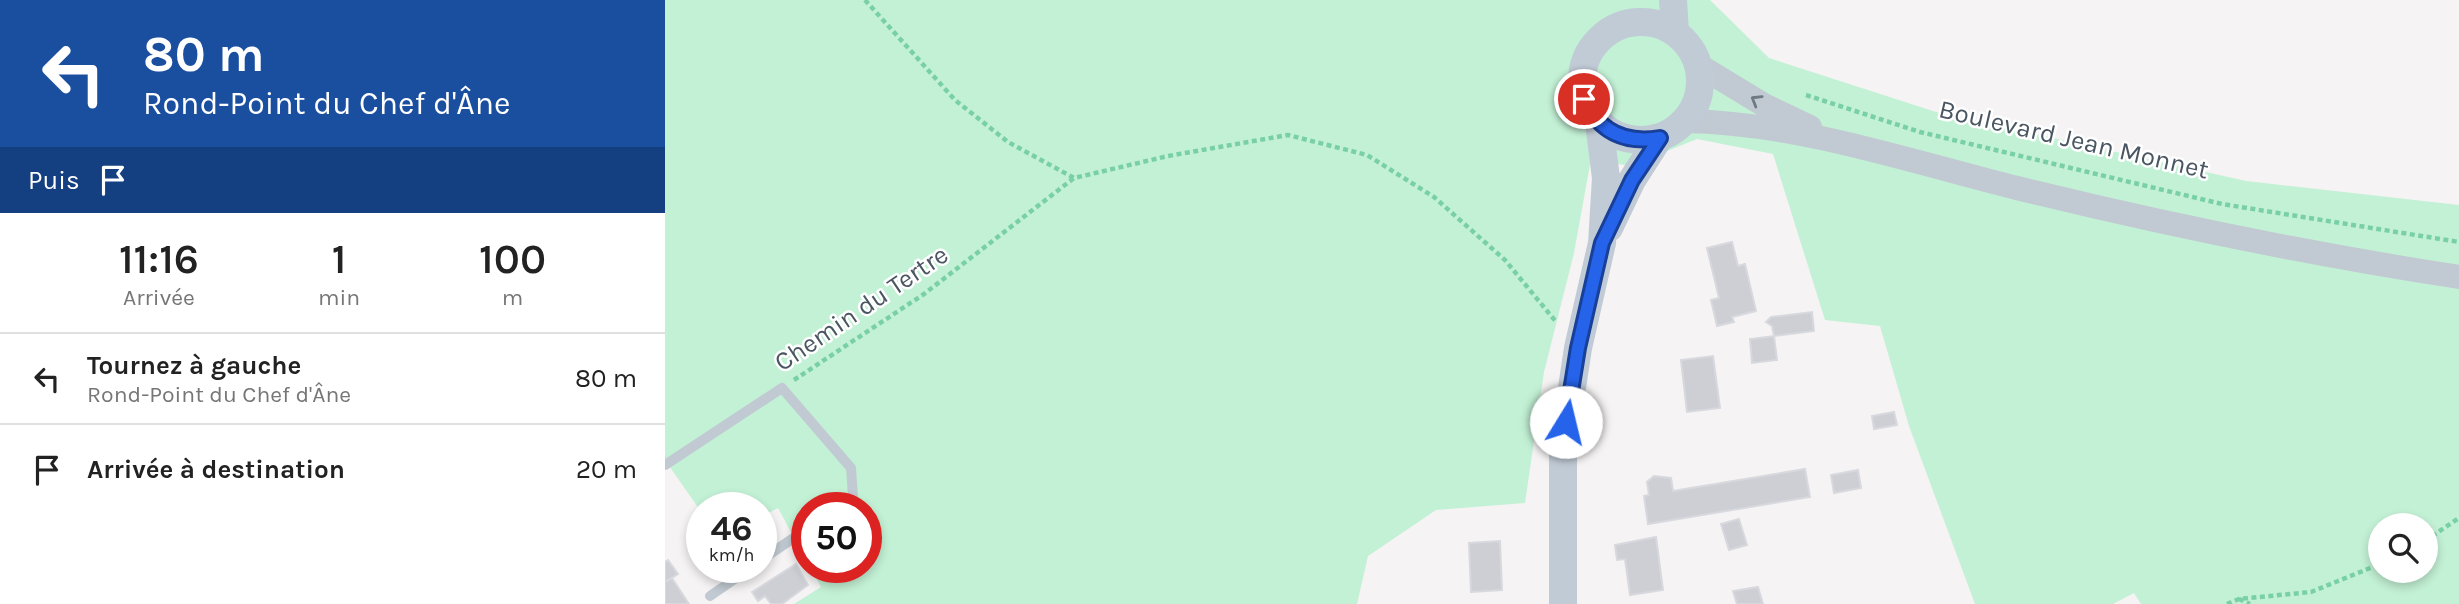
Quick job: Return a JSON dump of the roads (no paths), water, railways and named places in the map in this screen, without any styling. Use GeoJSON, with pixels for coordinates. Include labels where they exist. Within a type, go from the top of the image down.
{"type":"FeatureCollection","features":[{"type":"Feature","properties":{"kind":"main road"},"geometry":{"type":"LineString","coordinates":[[1563,604],[1563,447],[1578,348],[1602,243],[1606,178],[1599,123],[1584,99],[1582,72],[1593,46],[1615,28],[1627,0]]}},
{"type":"Feature","properties":{"kind":"main road"},"geometry":{"type":"LineString","coordinates":[[1673,0],[1675,33]]}},
{"type":"Feature","properties":{"kind":"main road"},"geometry":{"type":"LineString","coordinates":[[1602,243],[1632,180],[1660,138],[1685,121],[1696,104],[1700,85],[1698,65],[1691,49],[1675,33],[1645,22],[1615,28]]}},
{"type":"Feature","properties":{"kind":"main road"},"geometry":{"type":"LineString","coordinates":[[1599,123],[1627,139],[1660,138]]}},
{"type":"Feature","properties":{"kind":"street"},"geometry":{"type":"LineString","coordinates":[[1698,65],[1764,105],[1839,141]]}},
{"type":"Feature","properties":{"kind":"street"},"geometry":{"type":"LineString","coordinates":[[1685,121],[1731,122],[1839,141],[2205,233],[2459,277]]}},
{"type":"Feature","properties":{"kind":"lane","name":"Chemin du Tertre"},"geometry":{"type":"LineString","coordinates":[[665,465],[782,388],[851,468],[853,492]]}},
{"type":"Feature","properties":{"kind":"lane"},"geometry":{"type":"LineString","coordinates":[[711,596],[729,583]]}}]}
